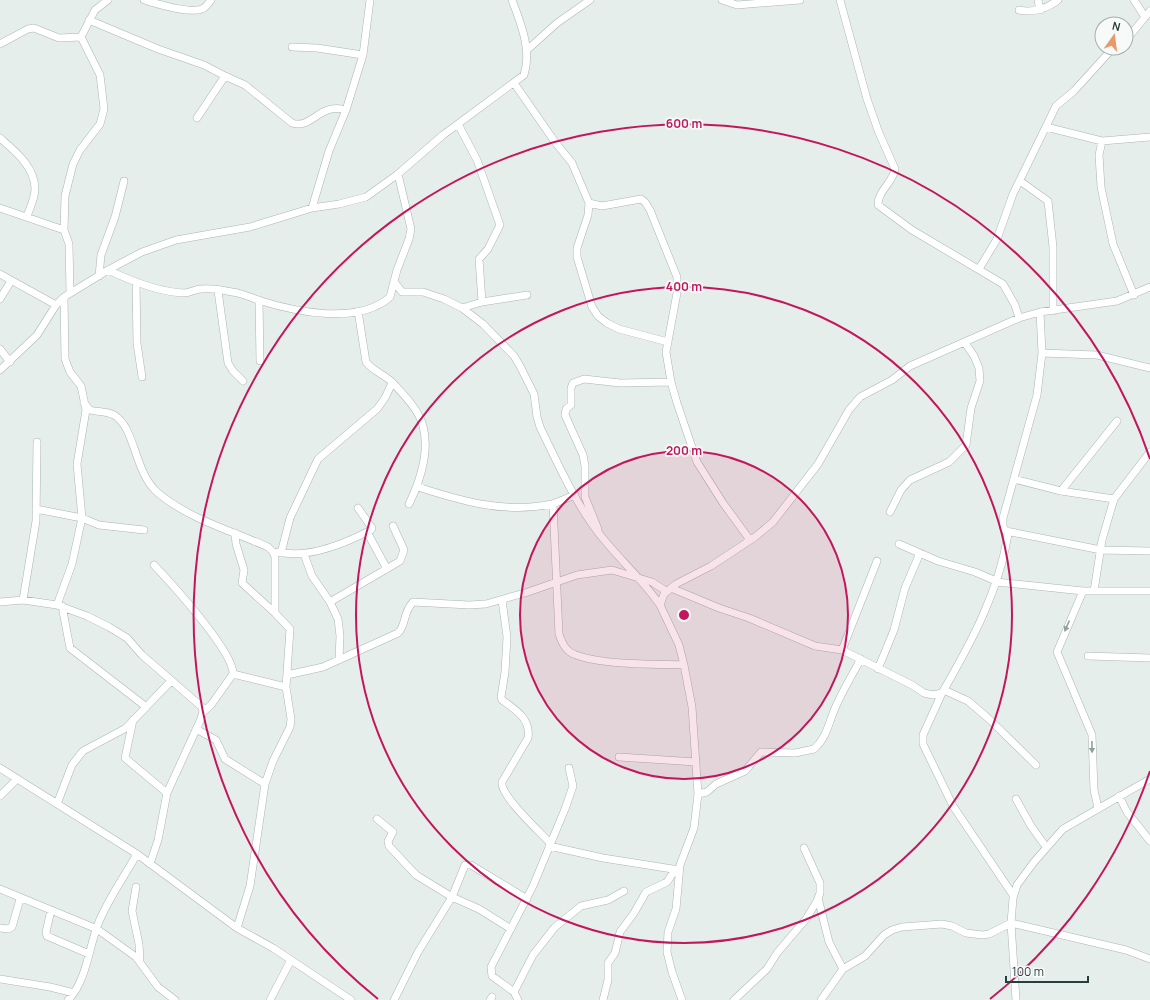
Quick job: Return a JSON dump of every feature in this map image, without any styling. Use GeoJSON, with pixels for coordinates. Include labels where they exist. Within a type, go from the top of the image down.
{"type":"FeatureCollection","features":[{"type":"Feature","properties":{"kind":"street"},"geometry":{"type":"LineString","coordinates":[[81,37],[95,10],[108,0]]}},
{"type":"Feature","properties":{"kind":"street"},"geometry":{"type":"LineString","coordinates":[[144,0],[185,9],[200,10],[211,0]]}},
{"type":"Feature","properties":{"kind":"street"},"geometry":{"type":"LineString","coordinates":[[312,208],[329,151],[346,110],[363,55],[370,0]]}},
{"type":"Feature","properties":{"kind":"street"},"geometry":{"type":"LineString","coordinates":[[0,370],[37,335],[56,305],[70,292],[142,252],[176,240],[250,227],[312,208],[339,204],[366,197],[398,174],[458,124],[524,75],[527,66],[527,50],[512,0]]}},
{"type":"Feature","properties":{"kind":"street"},"geometry":{"type":"LineString","coordinates":[[527,50],[558,23],[590,0]]}},
{"type":"Feature","properties":{"kind":"street"},"geometry":{"type":"LineString","coordinates":[[722,0],[737,5],[800,0]]}},
{"type":"Feature","properties":{"kind":"street"},"geometry":{"type":"LineString","coordinates":[[840,0],[867,99],[879,133],[895,169],[894,175],[878,197],[878,205],[912,230],[1003,284],[1015,305],[1019,318]]}},
{"type":"Feature","properties":{"kind":"street"},"geometry":{"type":"LineString","coordinates":[[1038,0],[1040,10]]}},
{"type":"Feature","properties":{"kind":"street"},"geometry":{"type":"LineString","coordinates":[[1018,10],[1040,10],[1052,5],[1058,0]]}},
{"type":"Feature","properties":{"kind":"street"},"geometry":{"type":"LineString","coordinates":[[1134,0],[1148,14],[1134,31]]}},
{"type":"Feature","properties":{"kind":"street"},"geometry":{"type":"LineString","coordinates":[[89,20],[158,49],[204,65],[245,84],[292,123],[298,125],[305,123],[320,112],[330,108],[346,110]]}},
{"type":"Feature","properties":{"kind":"street"},"geometry":{"type":"LineString","coordinates":[[0,44],[28,29],[34,28],[59,38],[81,37]]}},
{"type":"Feature","properties":{"kind":"street"},"geometry":{"type":"LineString","coordinates":[[70,292],[69,244],[64,230],[65,196],[73,164],[80,150],[100,124],[104,109],[100,75],[81,37]]}},
{"type":"Feature","properties":{"kind":"street"},"geometry":{"type":"LineString","coordinates":[[292,48],[317,48],[363,55]]}},
{"type":"Feature","properties":{"kind":"street"},"geometry":{"type":"LineString","coordinates":[[979,269],[997,239],[1020,181],[1056,106],[1074,91],[1106,56]]}},
{"type":"Feature","properties":{"kind":"street"},"geometry":{"type":"LineString","coordinates":[[196,118],[225,76]]}},
{"type":"Feature","properties":{"kind":"street"},"geometry":{"type":"LineString","coordinates":[[514,83],[548,132],[572,163],[589,203],[588,215],[577,248],[577,257],[592,306],[598,316],[607,324],[618,329],[668,342]]}},
{"type":"Feature","properties":{"kind":"street"},"geometry":{"type":"LineString","coordinates":[[458,124],[477,160],[500,225],[488,249],[479,259],[482,302]]}},
{"type":"Feature","properties":{"kind":"street"},"geometry":{"type":"LineString","coordinates":[[1046,127],[1102,141],[1150,137]]}},
{"type":"Feature","properties":{"kind":"street"},"geometry":{"type":"LineString","coordinates":[[0,138],[21,157],[29,168],[35,188],[27,216]]}},
{"type":"Feature","properties":{"kind":"street"},"geometry":{"type":"LineString","coordinates":[[1102,141],[1099,155],[1102,187],[1113,244],[1134,295]]}},
{"type":"Feature","properties":{"kind":"street"},"geometry":{"type":"LineString","coordinates":[[108,270],[136,282],[178,292],[191,292],[202,289],[241,294],[306,312],[329,314],[358,311],[390,297],[395,283],[397,270],[409,239],[411,229],[398,174]]}},
{"type":"Feature","properties":{"kind":"street"},"geometry":{"type":"LineString","coordinates":[[99,276],[101,255],[115,217],[124,181]]}},
{"type":"Feature","properties":{"kind":"street"},"geometry":{"type":"LineString","coordinates":[[1020,181],[1048,201],[1053,247],[1053,311]]}},
{"type":"Feature","properties":{"kind":"street"},"geometry":{"type":"LineString","coordinates":[[589,203],[602,206],[638,199],[645,202],[671,261],[678,284],[666,352],[671,382],[697,462],[723,503],[750,540]]}},
{"type":"Feature","properties":{"kind":"street"},"geometry":{"type":"LineString","coordinates":[[0,208],[27,216],[64,230]]}},
{"type":"Feature","properties":{"kind":"street"},"geometry":{"type":"LineString","coordinates":[[0,274],[56,305]]}},
{"type":"Feature","properties":{"kind":"street"},"geometry":{"type":"LineString","coordinates":[[0,299],[11,281]]}},
{"type":"Feature","properties":{"kind":"street"},"geometry":{"type":"LineString","coordinates":[[136,282],[137,342],[142,377]]}},
{"type":"Feature","properties":{"kind":"street"},"geometry":{"type":"LineString","coordinates":[[395,283],[402,292],[424,292],[462,308],[483,324],[514,356],[534,394],[540,427],[575,495],[600,535],[641,580],[660,605],[679,645],[692,707],[698,794],[694,828],[677,870],[667,882],[645,893],[620,932],[615,953],[608,963],[608,980],[603,1000]]}},
{"type":"Feature","properties":{"kind":"street"},"geometry":{"type":"LineString","coordinates":[[660,605],[669,590],[694,574],[711,566],[750,540],[773,522],[818,464],[849,410],[860,397],[892,380],[910,366],[1019,318],[1040,312],[1117,301],[1150,287]]}},
{"type":"Feature","properties":{"kind":"street"},"geometry":{"type":"LineString","coordinates":[[218,291],[228,363],[232,371],[243,381]]}},
{"type":"Feature","properties":{"kind":"street"},"geometry":{"type":"LineString","coordinates":[[462,308],[482,302],[527,295]]}},
{"type":"Feature","properties":{"kind":"street"},"geometry":{"type":"LineString","coordinates":[[64,297],[65,359],[70,372],[82,386],[85,412],[77,464],[82,518],[72,564],[60,606],[70,648],[145,706]]}},
{"type":"Feature","properties":{"kind":"street"},"geometry":{"type":"LineString","coordinates":[[259,300],[260,361]]}},
{"type":"Feature","properties":{"kind":"street"},"geometry":{"type":"LineString","coordinates":[[358,311],[366,362],[392,383],[416,412],[423,426],[423,460],[418,487],[409,504]]}},
{"type":"Feature","properties":{"kind":"street"},"geometry":{"type":"LineString","coordinates":[[1014,895],[953,806],[923,744],[923,736],[943,691],[979,624],[996,582],[1008,534],[1003,527],[1003,518],[1037,396],[1042,353],[1040,312]]}},
{"type":"Feature","properties":{"kind":"street"},"geometry":{"type":"LineString","coordinates":[[890,512],[901,490],[910,480],[949,462],[966,445],[971,408],[980,381],[979,368],[974,356],[965,343]]}},
{"type":"Feature","properties":{"kind":"street"},"geometry":{"type":"LineString","coordinates":[[0,349],[10,362]]}},
{"type":"Feature","properties":{"kind":"street"},"geometry":{"type":"LineString","coordinates":[[1042,353],[1097,355],[1150,368]]}},
{"type":"Feature","properties":{"kind":"street"},"geometry":{"type":"LineString","coordinates":[[600,535],[595,517],[585,497],[583,455],[565,414],[566,409],[570,405],[571,388],[574,384],[584,379],[620,383],[671,382]]}},
{"type":"Feature","properties":{"kind":"street"},"geometry":{"type":"LineString","coordinates":[[275,613],[275,557],[290,518],[318,459],[377,409],[385,398],[392,383]]}},
{"type":"Feature","properties":{"kind":"street"},"geometry":{"type":"LineString","coordinates":[[84,403],[90,410],[111,414],[118,419],[127,432],[133,445],[143,476],[158,494],[200,518],[277,552],[304,554],[325,548],[367,532],[372,528],[358,508]]}},
{"type":"Feature","properties":{"kind":"street"},"geometry":{"type":"LineString","coordinates":[[1061,491],[1117,421]]}},
{"type":"Feature","properties":{"kind":"street"},"geometry":{"type":"LineString","coordinates":[[23,600],[34,538],[37,442]]}},
{"type":"Feature","properties":{"kind":"street"},"geometry":{"type":"LineString","coordinates":[[1094,591],[1107,520],[1114,499],[1150,452]]}},
{"type":"Feature","properties":{"kind":"street"},"geometry":{"type":"LineString","coordinates":[[1014,479],[1061,491],[1114,499]]}},
{"type":"Feature","properties":{"kind":"street"},"geometry":{"type":"LineString","coordinates":[[418,487],[467,503],[522,507],[553,504],[575,495]]}},
{"type":"Feature","properties":{"kind":"street"},"geometry":{"type":"LineString","coordinates":[[553,504],[559,634],[562,644],[575,655],[602,661],[684,665]]}},
{"type":"Feature","properties":{"kind":"street"},"geometry":{"type":"LineString","coordinates":[[36,508],[82,518],[99,525],[144,530]]}},
{"type":"Feature","properties":{"kind":"street"},"geometry":{"type":"LineString","coordinates":[[330,602],[400,561],[404,550],[393,526]]}},
{"type":"Feature","properties":{"kind":"street"},"geometry":{"type":"LineString","coordinates":[[1006,531],[1101,550],[1150,551]]}},
{"type":"Feature","properties":{"kind":"street"},"geometry":{"type":"LineString","coordinates":[[367,532],[387,569]]}},
{"type":"Feature","properties":{"kind":"street"},"geometry":{"type":"LineString","coordinates":[[235,533],[236,544],[244,570],[242,583],[290,629],[286,687],[291,719],[290,727],[273,762],[265,784],[250,886],[237,928]]}},
{"type":"Feature","properties":{"kind":"street"},"geometry":{"type":"LineString","coordinates":[[899,544],[938,561],[976,572],[996,582],[1083,591],[1150,591]]}},
{"type":"Feature","properties":{"kind":"street"},"geometry":{"type":"LineString","coordinates":[[878,668],[894,630],[905,588],[920,553]]}},
{"type":"Feature","properties":{"kind":"street"},"geometry":{"type":"LineString","coordinates":[[304,554],[312,576],[330,602],[338,619],[340,636],[339,659]]}},
{"type":"Feature","properties":{"kind":"street"},"geometry":{"type":"LineString","coordinates":[[842,650],[877,561]]}},
{"type":"Feature","properties":{"kind":"street"},"geometry":{"type":"LineString","coordinates":[[150,864],[160,834],[168,793],[203,712],[211,705],[233,674],[231,661],[192,606],[154,565]]}},
{"type":"Feature","properties":{"kind":"street"},"geometry":{"type":"LineString","coordinates":[[287,674],[313,670],[398,633],[403,626],[406,609],[413,602],[469,605],[502,600],[556,584],[577,575],[612,570],[621,571],[641,580],[652,582],[669,590],[749,618],[815,646],[842,650],[912,685],[924,694],[933,695],[943,691],[968,701],[989,719],[1036,765]]}},
{"type":"Feature","properties":{"kind":"street"},"geometry":{"type":"LineString","coordinates":[[1083,591],[1057,652],[1058,659],[1071,682],[1092,735],[1094,790],[1098,808]]}},
{"type":"Feature","properties":{"kind":"street"},"geometry":{"type":"LineString","coordinates":[[0,602],[23,600],[60,606],[87,616],[127,638],[171,681],[199,703],[203,712]]}},
{"type":"Feature","properties":{"kind":"street"},"geometry":{"type":"LineString","coordinates":[[502,600],[507,637],[505,672],[501,697],[502,700],[520,714],[527,722],[529,730],[528,738],[502,785],[520,811],[550,844],[603,858],[632,861],[677,870]]}},
{"type":"Feature","properties":{"kind":"street"},"geometry":{"type":"LineString","coordinates":[[1088,656],[1150,658]]}},
{"type":"Feature","properties":{"kind":"street"},"geometry":{"type":"LineString","coordinates":[[698,794],[707,792],[716,784],[745,771],[761,752],[795,752],[814,750],[824,736],[831,722],[835,708],[860,659]]}},
{"type":"Feature","properties":{"kind":"street"},"geometry":{"type":"LineString","coordinates":[[233,674],[286,687]]}},
{"type":"Feature","properties":{"kind":"street"},"geometry":{"type":"LineString","coordinates":[[57,804],[72,765],[83,751],[126,728],[145,706],[171,681]]}},
{"type":"Feature","properties":{"kind":"street"},"geometry":{"type":"LineString","coordinates":[[134,719],[125,758],[168,793]]}},
{"type":"Feature","properties":{"kind":"street"},"geometry":{"type":"LineString","coordinates":[[196,729],[216,740],[220,753],[225,759],[265,784]]}},
{"type":"Feature","properties":{"kind":"street"},"geometry":{"type":"LineString","coordinates":[[619,757],[696,762]]}},
{"type":"Feature","properties":{"kind":"street"},"geometry":{"type":"LineString","coordinates":[[0,768],[16,780],[137,854],[237,928],[291,960],[351,1000]]}},
{"type":"Feature","properties":{"kind":"street"},"geometry":{"type":"LineString","coordinates":[[518,1000],[514,992],[492,976],[490,972],[527,899],[572,788],[569,768]]}},
{"type":"Feature","properties":{"kind":"street"},"geometry":{"type":"LineString","coordinates":[[1016,1000],[1011,923],[1014,895],[1018,883],[1063,828],[1150,779]]}},
{"type":"Feature","properties":{"kind":"street"},"geometry":{"type":"LineString","coordinates":[[0,796],[16,780]]}},
{"type":"Feature","properties":{"kind":"street"},"geometry":{"type":"LineString","coordinates":[[1119,796],[1128,812],[1150,841]]}},
{"type":"Feature","properties":{"kind":"street"},"geometry":{"type":"LineString","coordinates":[[1016,799],[1031,826],[1046,847]]}},
{"type":"Feature","properties":{"kind":"street"},"geometry":{"type":"LineString","coordinates":[[377,819],[392,830],[392,834],[387,844],[416,875],[452,897],[479,910],[511,929]]}},
{"type":"Feature","properties":{"kind":"street"},"geometry":{"type":"LineString","coordinates":[[734,1000],[767,969],[777,953],[806,919],[818,898],[820,889],[819,877],[804,848]]}},
{"type":"Feature","properties":{"kind":"street"},"geometry":{"type":"LineString","coordinates":[[68,1000],[80,983],[97,930],[110,898],[137,854]]}},
{"type":"Feature","properties":{"kind":"street"},"geometry":{"type":"LineString","coordinates":[[394,1000],[418,952],[452,897],[465,865],[468,864],[495,878],[527,899]]}},
{"type":"Feature","properties":{"kind":"street"},"geometry":{"type":"LineString","coordinates":[[677,870],[676,909],[668,929],[667,952],[682,1000]]}},
{"type":"Feature","properties":{"kind":"street"},"geometry":{"type":"LineString","coordinates":[[136,887],[132,911],[140,944],[140,962]]}},
{"type":"Feature","properties":{"kind":"street"},"geometry":{"type":"LineString","coordinates":[[0,889],[20,899],[51,910],[97,930],[128,951],[140,962],[158,987],[175,1000]]}},
{"type":"Feature","properties":{"kind":"street"},"geometry":{"type":"LineString","coordinates":[[514,992],[533,955],[555,927],[582,906],[608,900],[624,891]]}},
{"type":"Feature","properties":{"kind":"street"},"geometry":{"type":"LineString","coordinates":[[818,898],[829,942],[843,969]]}},
{"type":"Feature","properties":{"kind":"street"},"geometry":{"type":"LineString","coordinates":[[0,928],[8,929],[12,927],[20,899]]}},
{"type":"Feature","properties":{"kind":"street"},"geometry":{"type":"LineString","coordinates":[[51,910],[46,932],[48,936],[89,954]]}},
{"type":"Feature","properties":{"kind":"street"},"geometry":{"type":"LineString","coordinates":[[821,1000],[843,969],[865,956],[884,936],[894,929],[942,924],[952,926],[966,933],[982,935],[989,934],[1011,923],[1126,950],[1150,959]]}},
{"type":"Feature","properties":{"kind":"street"},"geometry":{"type":"LineString","coordinates":[[270,1000],[291,960]]}},
{"type":"Feature","properties":{"kind":"street"},"geometry":{"type":"LineString","coordinates":[[0,979],[50,987],[74,993]]}}]}
